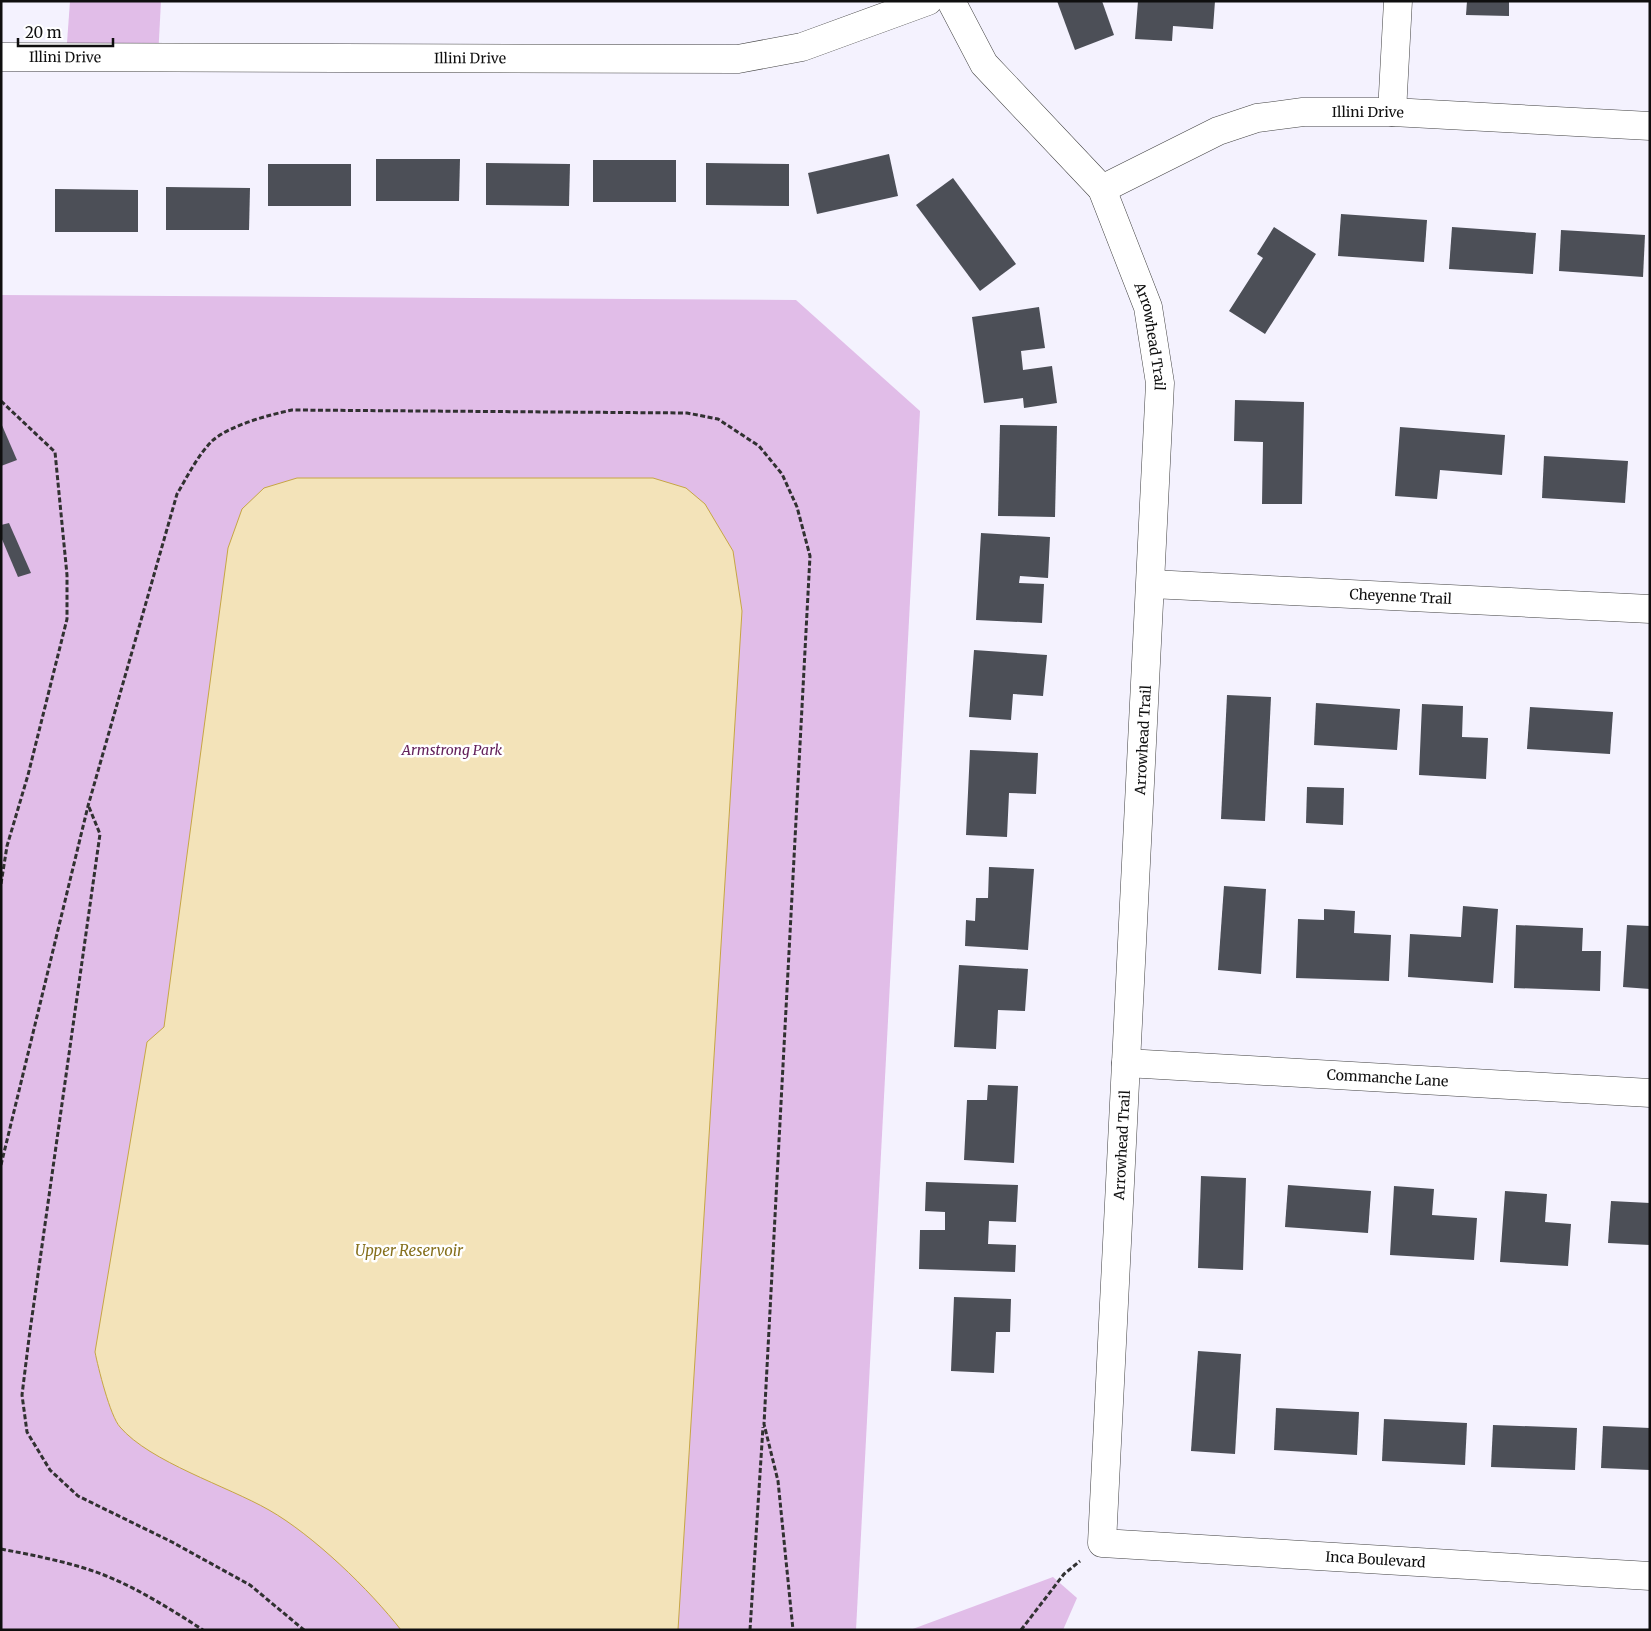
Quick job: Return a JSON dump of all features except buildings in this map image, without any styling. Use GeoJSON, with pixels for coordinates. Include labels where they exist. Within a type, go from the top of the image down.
{"type":"FeatureCollection","features":[{"type":"Feature","properties":{"kind":"street","name":"Illini Drive"},"geometry":{"type":"LineString","coordinates":[[1,57],[738,58],[802,47],[928,1]]}},
{"type":"Feature","properties":{"kind":"street","name":"Arrowhead Trail"},"geometry":{"type":"LineString","coordinates":[[951,1],[984,64],[1102,189],[1148,306],[1160,382],[1102,1543]]}},
{"type":"Feature","properties":{"kind":"street"},"geometry":{"type":"LineString","coordinates":[[1392,112],[1398,1]]}},
{"type":"Feature","properties":{"kind":"street","name":"Illini Drive"},"geometry":{"type":"LineString","coordinates":[[1102,189],[1218,131],[1257,118],[1303,112],[1392,112],[1650,126]]}},
{"type":"Feature","properties":{"kind":"street","name":"Cheyenne Trail"},"geometry":{"type":"LineString","coordinates":[[1151,584],[1650,609]]}},
{"type":"Feature","properties":{"kind":"street","name":"Commanche Lane"},"geometry":{"type":"LineString","coordinates":[[1126,1064],[1650,1093]]}},
{"type":"Feature","properties":{"kind":"street","name":"Inca Boulevard"},"geometry":{"type":"LineString","coordinates":[[1102,1543],[1650,1576]]}},
{"type":"Feature","properties":{"kind":"path"},"geometry":{"type":"LineString","coordinates":[[1,400],[55,452],[67,575],[67,619],[28,775],[7,846],[1,884]]}},
{"type":"Feature","properties":{"kind":"path"},"geometry":{"type":"LineString","coordinates":[[1,1166],[88,806],[177,494],[213,441],[253,419],[292,410],[687,412],[718,419],[759,446],[782,474],[797,507],[810,556],[764,1424],[750,1630]]}},
{"type":"Feature","properties":{"kind":"path"},"geometry":{"type":"LineString","coordinates":[[88,806],[100,834],[22,1395],[27,1432],[50,1470],[78,1496],[172,1542],[250,1585],[304,1630]]}},
{"type":"Feature","properties":{"kind":"path"},"geometry":{"type":"LineString","coordinates":[[764,1424],[778,1481],[793,1630]]}},
{"type":"Feature","properties":{"kind":"path"},"geometry":{"type":"LineString","coordinates":[[1021,1630],[1064,1574],[1102,1543]]}},
{"type":"Feature","properties":{"kind":"path"},"geometry":{"type":"LineString","coordinates":[[1,1549],[48,1558],[108,1576],[162,1603],[202,1630]]}},
{"type":"Feature","properties":{"kind":"green space"},"geometry":{"type":"Polygon","coordinates":[[[70,1],[161,1],[158,58],[66,57],[70,1]]]}},
{"type":"Feature","properties":{"kind":"green space","name":"Armstrong Park"},"geometry":{"type":"Polygon","coordinates":[[[1,295],[796,300],[920,411],[856,1630],[1,1630],[1,295]]]}},
{"type":"Feature","properties":{"kind":"green space"},"geometry":{"type":"Polygon","coordinates":[[[1053,1577],[1077,1598],[1063,1630],[910,1630],[1053,1577]]]}},
{"type":"Feature","properties":{"kind":"water","name":"Upper Reservoir"},"geometry":{"type":"Polygon","coordinates":[[[297,478],[653,478],[686,488],[705,504],[733,551],[742,611],[678,1630],[401,1630],[357,1581],[322,1548],[269,1510],[190,1473],[133,1440],[116,1421],[108,1402],[95,1352],[147,1042],[164,1027],[228,548],[242,509],[264,488],[297,478]]]}}]}
